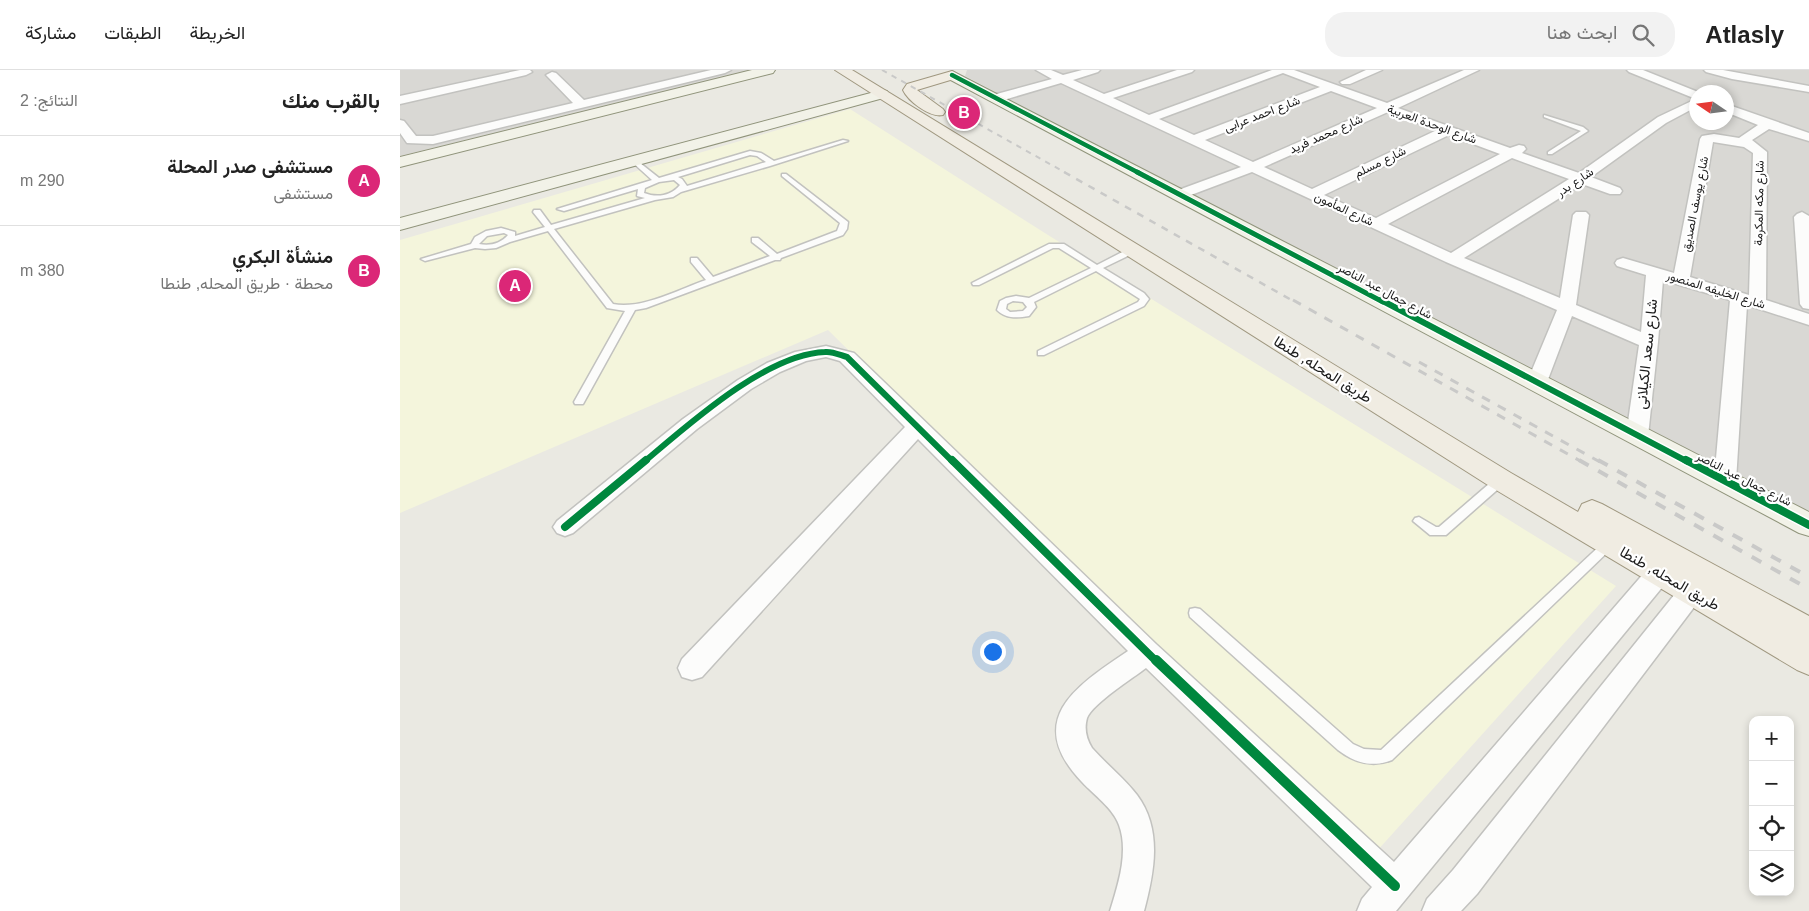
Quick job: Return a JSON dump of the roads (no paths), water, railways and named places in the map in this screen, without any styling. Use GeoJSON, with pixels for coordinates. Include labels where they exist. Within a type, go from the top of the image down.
{"type":"FeatureCollection","features":[{"type":"Feature","properties":{"kind":"main road","name":"طريق المحله, طنطا"},"geometry":{"type":"LineString","coordinates":[[842,70],[1501,480],[1809,660]]}},
{"type":"Feature","properties":{"kind":"main road","name":"طريق المحله, طنطا"},"geometry":{"type":"LineString","coordinates":[[857,70],[1551,488],[1809,632]]}},
{"type":"Feature","properties":{"kind":"main road"},"geometry":{"type":"LineString","coordinates":[[938,119],[941,117],[941,114],[912,94],[910,90],[912,87],[956,72]]}},
{"type":"Feature","properties":{"kind":"street"},"geometry":{"type":"LineString","coordinates":[[400,124],[412,140],[426,141],[725,70]]}},
{"type":"Feature","properties":{"kind":"street"},"geometry":{"type":"LineString","coordinates":[[400,162],[768,70]]}},
{"type":"Feature","properties":{"kind":"street","name":"شارع المأمون"},"geometry":{"type":"LineString","coordinates":[[1042,70],[1452,259],[1649,342]]}},
{"type":"Feature","properties":{"kind":"street"},"geometry":{"type":"LineString","coordinates":[[997,98],[1094,70]]}},
{"type":"Feature","properties":{"kind":"street"},"geometry":{"type":"LineString","coordinates":[[1102,98],[1188,70]]}},
{"type":"Feature","properties":{"kind":"street"},"geometry":{"type":"LineString","coordinates":[[1148,119],[1283,70]]}},
{"type":"Feature","properties":{"kind":"street","name":"شارع الوحدة العربية"},"geometry":{"type":"LineString","coordinates":[[1283,70],[1615,191]]}},
{"type":"Feature","properties":{"kind":"street","name":"شارع الوحدة العربية"},"geometry":{"type":"LineString","coordinates":[[1311,70],[1595,168]]}},
{"type":"Feature","properties":{"kind":"street"},"geometry":{"type":"LineString","coordinates":[[1346,82],[1376,70]]}},
{"type":"Feature","properties":{"kind":"street","name":"شارع محمد فريد"},"geometry":{"type":"LineString","coordinates":[[1178,195],[1253,167],[1473,70]]}},
{"type":"Feature","properties":{"kind":"street"},"geometry":{"type":"LineString","coordinates":[[1633,70],[1689,93]]}},
{"type":"Feature","properties":{"kind":"street"},"geometry":{"type":"LineString","coordinates":[[1710,70],[1732,76],[1805,88],[1800,72]]}},
{"type":"Feature","properties":{"kind":"street"},"geometry":{"type":"LineString","coordinates":[[400,100],[524,71],[555,72],[581,104]]}},
{"type":"Feature","properties":{"kind":"street"},"geometry":{"type":"LineString","coordinates":[[956,72],[977,71]]}},
{"type":"Feature","properties":{"kind":"street","name":"شارع جمال عبد الناصر"},"geometry":{"type":"LineString","coordinates":[[956,72],[997,98],[1178,195],[1809,525]]}},
{"type":"Feature","properties":{"kind":"street","name":"شارع احمد عرابى"},"geometry":{"type":"LineString","coordinates":[[1194,140],[1331,87]]}},
{"type":"Feature","properties":{"kind":"street"},"geometry":{"type":"LineString","coordinates":[[400,224],[882,94]]}},
{"type":"Feature","properties":{"kind":"street","name":"شارع بدر"},"geometry":{"type":"LineString","coordinates":[[1452,259],[1581,178],[1662,120],[1689,106]]}},
{"type":"Feature","properties":{"kind":"street"},"geometry":{"type":"LineString","coordinates":[[1734,111],[1809,137]]}},
{"type":"Feature","properties":{"kind":"street","name":"شارع مكه المكرمة"},"geometry":{"type":"LineString","coordinates":[[1748,300],[1760,152],[1746,142],[1747,137],[1768,124]]}},
{"type":"Feature","properties":{"kind":"street","name":"شارع مسلم"},"geometry":{"type":"LineString","coordinates":[[1312,195],[1448,130]]}},
{"type":"Feature","properties":{"kind":"street","name":"شارع يوسف الصديق"},"geometry":{"type":"LineString","coordinates":[[1681,280],[1707,139],[1714,138],[1748,144]]}},
{"type":"Feature","properties":{"kind":"street"},"geometry":{"type":"LineString","coordinates":[[1376,224],[1526,144]]}},
{"type":"Feature","properties":{"kind":"street"},"geometry":{"type":"LineString","coordinates":[[1537,382],[1567,307],[1581,215]]}},
{"type":"Feature","properties":{"kind":"street"},"geometry":{"type":"LineString","coordinates":[[1802,217],[1809,304]]}},
{"type":"Feature","properties":{"kind":"street","name":"شارع الخليفه المنصور"},"geometry":{"type":"LineString","coordinates":[[1623,263],[1809,320]]}},
{"type":"Feature","properties":{"kind":"street","name":"شارع سعد الكيلانى"},"geometry":{"type":"LineString","coordinates":[[1637,436],[1649,342],[1655,272]]}},
{"type":"Feature","properties":{"kind":"street"},"geometry":{"type":"LineString","coordinates":[[1725,481],[1748,300]]}},
{"type":"Feature","properties":{"kind":"street"},"geometry":{"type":"LineString","coordinates":[[565,527],[726,395],[754,378],[813,352],[828,350],[840,352],[847,356],[1147,652],[1395,886]]}},
{"type":"Feature","properties":{"kind":"street"},"geometry":{"type":"LineString","coordinates":[[692,668],[918,426]]}},
{"type":"Feature","properties":{"kind":"street"},"geometry":{"type":"LineString","coordinates":[[1374,911],[1660,572]]}},
{"type":"Feature","properties":{"kind":"street"},"geometry":{"type":"LineString","coordinates":[[1439,911],[1465,882],[1692,591]]}},
{"type":"Feature","properties":{"kind":"street"},"geometry":{"type":"LineString","coordinates":[[1127,911],[1139,859],[1138,839],[1134,820],[1128,808],[1082,759],[1074,746],[1071,728],[1074,713],[1083,701],[1147,652]]}},
{"type":"Feature","properties":{"kind":"lane"},"geometry":{"type":"LineString","coordinates":[[1546,116],[1585,130],[1550,153]]}},
{"type":"Feature","properties":{"kind":"lane"},"geometry":{"type":"LineString","coordinates":[[425,258],[476,245],[487,247],[845,141]]}},
{"type":"Feature","properties":{"kind":"lane"},"geometry":{"type":"LineString","coordinates":[[561,209],[750,153],[757,153],[770,161],[768,165]]}},
{"type":"Feature","properties":{"kind":"lane"},"geometry":{"type":"LineString","coordinates":[[633,160],[657,180]]}},
{"type":"Feature","properties":{"kind":"lane"},"geometry":{"type":"LineString","coordinates":[[537,212],[610,306],[631,309],[777,258],[834,237],[840,233],[844,222],[784,175]]}},
{"type":"Feature","properties":{"kind":"lane"},"geometry":{"type":"LineString","coordinates":[[667,178],[683,182],[684,185],[678,191]]}},
{"type":"Feature","properties":{"kind":"lane"},"geometry":{"type":"LineString","coordinates":[[646,184],[640,191],[640,194],[657,198]]}},
{"type":"Feature","properties":{"kind":"lane"},"geometry":{"type":"LineString","coordinates":[[476,245],[475,242],[481,236],[500,231],[512,234],[508,240]]}},
{"type":"Feature","properties":{"kind":"lane"},"geometry":{"type":"LineString","coordinates":[[756,240],[777,258]]}},
{"type":"Feature","properties":{"kind":"lane"},"geometry":{"type":"LineString","coordinates":[[976,282],[1056,245],[1064,247],[1097,267],[1141,294],[1145,299],[1144,302],[1041,353]]}},
{"type":"Feature","properties":{"kind":"lane"},"geometry":{"type":"LineString","coordinates":[[1029,301],[1133,250]]}},
{"type":"Feature","properties":{"kind":"lane"},"geometry":{"type":"LineString","coordinates":[[694,260],[712,281]]}},
{"type":"Feature","properties":{"kind":"lane"},"geometry":{"type":"LineString","coordinates":[[578,402],[631,309]]}},
{"type":"Feature","properties":{"kind":"lane"},"geometry":{"type":"LineString","coordinates":[[1419,521],[1434,532],[1442,532],[1501,480]]}},
{"type":"Feature","properties":{"kind":"lane"},"geometry":{"type":"LineString","coordinates":[[1195,613],[1343,745],[1358,755],[1376,758],[1386,755],[1610,543]]}},
{"type":"Feature","properties":{"kind":"railway"},"geometry":{"type":"LineString","coordinates":[[882,70],[1066,173]]}},
{"type":"Feature","properties":{"kind":"railway"},"geometry":{"type":"LineString","coordinates":[[1064,172],[1295,302]]}},
{"type":"Feature","properties":{"kind":"railway"},"geometry":{"type":"LineString","coordinates":[[1293,300],[1582,462]]}},
{"type":"Feature","properties":{"kind":"railway"},"geometry":{"type":"LineString","coordinates":[[1419,362],[1600,462]]}},
{"type":"Feature","properties":{"kind":"railway"},"geometry":{"type":"LineString","coordinates":[[1579,460],[1809,589]]}},
{"type":"Feature","properties":{"kind":"railway"},"geometry":{"type":"LineString","coordinates":[[1598,460],[1809,577]]}},
{"type":"Feature","properties":{"kind":"place","name":"منشأة البكري"},"geometry":{"type":"Point","coordinates":[964,113]}},
{"type":"Feature","properties":{"kind":"place","name":"مستشفى صدر المحلة"},"geometry":{"type":"Point","coordinates":[515,286]}}]}
